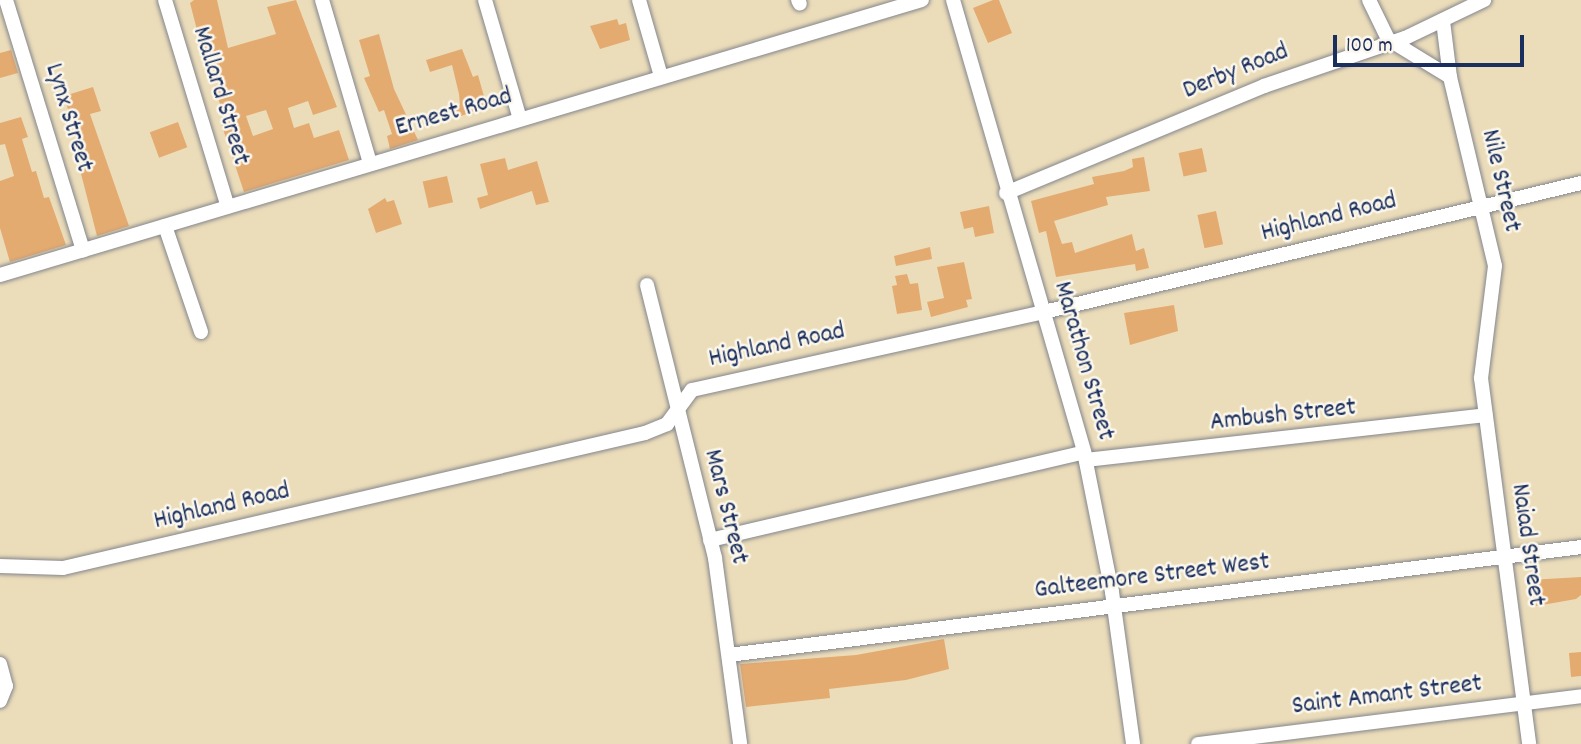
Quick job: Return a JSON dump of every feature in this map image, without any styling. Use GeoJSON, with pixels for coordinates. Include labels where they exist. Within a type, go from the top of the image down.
{"type":"FeatureCollection","features":[{"type":"Feature","properties":{"kind":"street","name":"Lynx Street"},"geometry":{"type":"LineString","coordinates":[[6,0],[83,250]]}},
{"type":"Feature","properties":{"kind":"street","name":"Mallard Street"},"geometry":{"type":"LineString","coordinates":[[165,0],[228,207]]}},
{"type":"Feature","properties":{"kind":"street"},"geometry":{"type":"LineString","coordinates":[[322,0],[370,163]]}},
{"type":"Feature","properties":{"kind":"street"},"geometry":{"type":"LineString","coordinates":[[485,0],[520,119]]}},
{"type":"Feature","properties":{"kind":"street"},"geometry":{"type":"LineString","coordinates":[[639,0],[662,76]]}},
{"type":"Feature","properties":{"kind":"street","name":"Ernest Road"},"geometry":{"type":"LineString","coordinates":[[0,275],[922,0]]}},
{"type":"Feature","properties":{"kind":"street","name":"Marathon Street"},"geometry":{"type":"LineString","coordinates":[[953,0],[1006,193],[1044,312],[1085,456],[1115,607],[1133,744]]}},
{"type":"Feature","properties":{"kind":"street"},"geometry":{"type":"LineString","coordinates":[[1368,0],[1383,33],[1393,43],[1450,77]]}},
{"type":"Feature","properties":{"kind":"street","name":"Derby Road"},"geometry":{"type":"LineString","coordinates":[[1006,193],[1264,86],[1393,43],[1485,0]]}},
{"type":"Feature","properties":{"kind":"street","name":"Nile Street"},"geometry":{"type":"LineString","coordinates":[[1443,21],[1450,77],[1495,276],[1481,352]]}},
{"type":"Feature","properties":{"kind":"street","name":"Highland Road"},"geometry":{"type":"LineString","coordinates":[[0,566],[63,568],[645,433],[663,427],[692,390],[1044,312],[1581,183]]}},
{"type":"Feature","properties":{"kind":"street"},"geometry":{"type":"LineString","coordinates":[[165,226],[201,332]]}},
{"type":"Feature","properties":{"kind":"street","name":"Mars Street"},"geometry":{"type":"LineString","coordinates":[[647,285],[676,412],[710,540],[740,744]]}},
{"type":"Feature","properties":{"kind":"street","name":"Naiad Street"},"geometry":{"type":"LineString","coordinates":[[1481,352],[1485,415],[1529,744]]}},
{"type":"Feature","properties":{"kind":"street","name":"Ambush Street"},"geometry":{"type":"LineString","coordinates":[[710,540],[1085,456],[1485,415]]}},
{"type":"Feature","properties":{"kind":"street","name":"Galteemore Street West"},"geometry":{"type":"LineString","coordinates":[[729,655],[1581,548]]}},
{"type":"Feature","properties":{"kind":"street"},"geometry":{"type":"LineString","coordinates":[[0,664],[6,687],[0,701]]}},
{"type":"Feature","properties":{"kind":"street","name":"Saint Amant Street"},"geometry":{"type":"LineString","coordinates":[[1198,744],[1581,696]]}},
{"type":"Feature","properties":{"kind":"building"},"geometry":{"type":"Polygon","coordinates":[[[194,0],[217,0],[228,48],[276,34],[267,7],[296,0],[337,107],[313,115],[308,101],[288,108],[294,128],[309,123],[314,138],[339,130],[349,160],[244,192],[221,123],[226,122],[214,86],[219,84],[197,30],[190,3],[194,0]],[[266,110],[246,116],[253,136],[273,129],[266,110]]]}},
{"type":"Feature","properties":{"kind":"building"},"geometry":{"type":"Polygon","coordinates":[[[999,0],[1012,33],[988,43],[973,8],[999,0]]]}},
{"type":"Feature","properties":{"kind":"building"},"geometry":{"type":"Polygon","coordinates":[[[617,19],[619,25],[626,23],[630,40],[600,49],[590,26],[617,19]]]}},
{"type":"Feature","properties":{"kind":"building"},"geometry":{"type":"Polygon","coordinates":[[[379,34],[394,89],[418,140],[390,149],[387,136],[392,134],[384,110],[379,112],[364,78],[370,76],[359,40],[379,34]]]}},
{"type":"Feature","properties":{"kind":"building"},"geometry":{"type":"Polygon","coordinates":[[[462,49],[473,77],[478,75],[487,107],[458,117],[455,106],[460,105],[459,94],[452,65],[430,72],[426,60],[462,49]]]}},
{"type":"Feature","properties":{"kind":"building"},"geometry":{"type":"Polygon","coordinates":[[[11,50],[18,73],[0,78],[0,53],[11,50]]]}},
{"type":"Feature","properties":{"kind":"building"},"geometry":{"type":"Polygon","coordinates":[[[93,87],[101,111],[90,114],[129,226],[97,236],[78,162],[83,160],[64,96],[93,87]]]}},
{"type":"Feature","properties":{"kind":"building"},"geometry":{"type":"Polygon","coordinates":[[[21,117],[28,137],[22,139],[32,172],[36,171],[44,198],[49,197],[66,245],[10,262],[0,228],[0,181],[14,176],[5,144],[0,145],[0,123],[21,117]]]}},
{"type":"Feature","properties":{"kind":"building"},"geometry":{"type":"Polygon","coordinates":[[[178,122],[187,147],[159,158],[150,132],[178,122]]]}},
{"type":"Feature","properties":{"kind":"building"},"geometry":{"type":"Polygon","coordinates":[[[1202,148],[1207,171],[1184,176],[1179,153],[1202,148]]]}},
{"type":"Feature","properties":{"kind":"building"},"geometry":{"type":"Polygon","coordinates":[[[1144,157],[1150,191],[1106,197],[1108,205],[1054,221],[1062,244],[1072,242],[1075,253],[1132,234],[1136,251],[1144,248],[1149,268],[1136,271],[1135,264],[1056,277],[1046,231],[1039,233],[1031,201],[1094,184],[1092,177],[1124,171],[1133,167],[1132,159],[1144,157]]]}},
{"type":"Feature","properties":{"kind":"building"},"geometry":{"type":"Polygon","coordinates":[[[505,158],[508,170],[537,161],[549,202],[536,205],[532,191],[480,209],[477,198],[488,195],[480,164],[505,158]]]}},
{"type":"Feature","properties":{"kind":"building"},"geometry":{"type":"Polygon","coordinates":[[[447,176],[453,202],[429,208],[423,182],[447,176]]]}},
{"type":"Feature","properties":{"kind":"building"},"geometry":{"type":"Polygon","coordinates":[[[385,198],[387,202],[394,200],[402,224],[376,233],[368,209],[385,198]]]}},
{"type":"Feature","properties":{"kind":"building"},"geometry":{"type":"Polygon","coordinates":[[[989,206],[994,233],[975,237],[973,227],[964,229],[960,212],[989,206]]]}},
{"type":"Feature","properties":{"kind":"building"},"geometry":{"type":"Polygon","coordinates":[[[1216,211],[1223,244],[1204,248],[1197,215],[1216,211]]]}},
{"type":"Feature","properties":{"kind":"building"},"geometry":{"type":"Polygon","coordinates":[[[930,247],[932,259],[896,266],[894,256],[930,247]]]}},
{"type":"Feature","properties":{"kind":"building"},"geometry":{"type":"Polygon","coordinates":[[[964,262],[972,299],[966,300],[968,307],[931,317],[927,302],[944,298],[937,267],[964,262]]]}},
{"type":"Feature","properties":{"kind":"building"},"geometry":{"type":"Polygon","coordinates":[[[907,274],[910,284],[918,283],[922,310],[897,314],[892,286],[897,285],[895,276],[907,274]]]}},
{"type":"Feature","properties":{"kind":"building"},"geometry":{"type":"Polygon","coordinates":[[[1174,305],[1178,331],[1130,345],[1124,313],[1174,305]]]}},
{"type":"Feature","properties":{"kind":"building"},"geometry":{"type":"Polygon","coordinates":[[[1581,577],[1581,595],[1576,599],[1531,607],[1529,580],[1581,577]]]}},
{"type":"Feature","properties":{"kind":"building"},"geometry":{"type":"Polygon","coordinates":[[[944,639],[949,669],[906,680],[829,689],[830,698],[746,707],[740,664],[856,655],[944,639]]]}},
{"type":"Feature","properties":{"kind":"building"},"geometry":{"type":"Polygon","coordinates":[[[1581,652],[1581,676],[1571,677],[1569,653],[1581,652]]]}}]}
